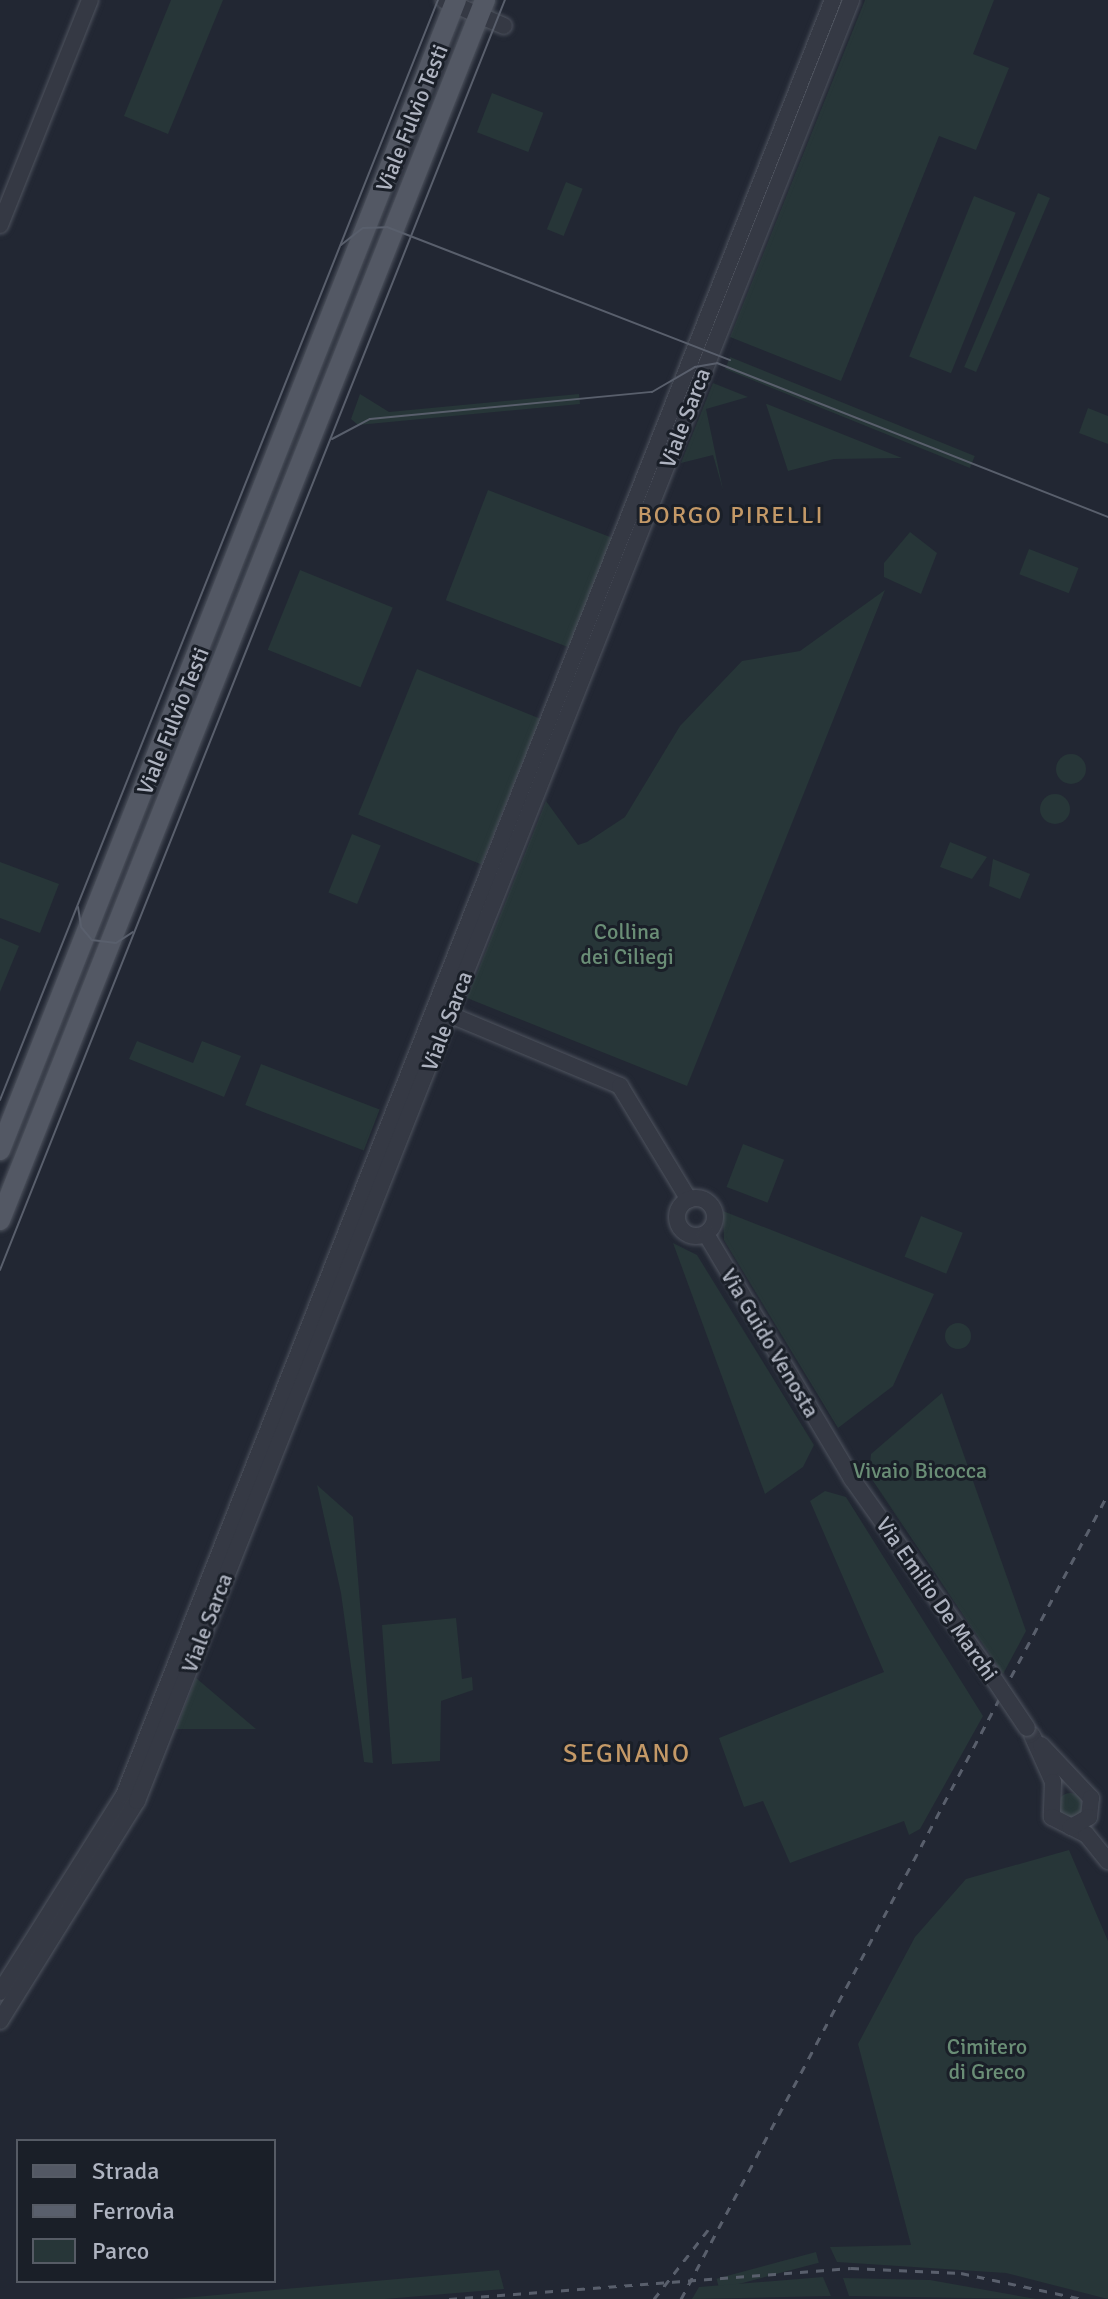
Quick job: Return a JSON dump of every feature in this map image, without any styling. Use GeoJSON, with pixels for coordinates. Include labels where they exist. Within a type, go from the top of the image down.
{"type":"FeatureCollection","features":[{"type":"Feature","properties":{"kind":"main road","name":"Viale Fulvio Testi"},"geometry":{"type":"LineString","coordinates":[[0,1150],[368,223],[452,1]]}},
{"type":"Feature","properties":{"kind":"main road","name":"Viale Fulvio Testi"},"geometry":{"type":"LineString","coordinates":[[0,1220],[482,8]]}},
{"type":"Feature","properties":{"kind":"main road"},"geometry":{"type":"LineString","coordinates":[[368,223],[389,239]]}},
{"type":"Feature","properties":{"kind":"main road"},"geometry":{"type":"LineString","coordinates":[[74,968],[97,977]]}},
{"type":"Feature","properties":{"kind":"street"},"geometry":{"type":"LineString","coordinates":[[0,225],[90,0]]}},
{"type":"Feature","properties":{"kind":"street","name":"Viale Sarca"},"geometry":{"type":"LineString","coordinates":[[0,2021],[137,1801],[833,0]]}},
{"type":"Feature","properties":{"kind":"street","name":"Viale Sarca"},"geometry":{"type":"LineString","coordinates":[[0,1992],[124,1795],[851,0]]}},
{"type":"Feature","properties":{"kind":"street","name":"Viale Fulvio Testi"},"geometry":{"type":"LineString","coordinates":[[452,1],[482,8],[504,26]]}},
{"type":"Feature","properties":{"kind":"street"},"geometry":{"type":"LineString","coordinates":[[443,1012],[620,1086],[689,1200]]}},
{"type":"Feature","properties":{"kind":"street"},"geometry":{"type":"LineString","coordinates":[[689,1200],[705,1200],[714,1210],[706,1234],[690,1235],[679,1226],[679,1210],[689,1200]]}},
{"type":"Feature","properties":{"kind":"street","name":"Via Guido Venosta"},"geometry":{"type":"LineString","coordinates":[[706,1234],[839,1457]]}},
{"type":"Feature","properties":{"kind":"street","name":"Via Emilio De Marchi"},"geometry":{"type":"LineString","coordinates":[[839,1457],[1029,1731],[1080,1786],[1092,1810],[1108,1858]]}},
{"type":"Feature","properties":{"kind":"street","name":"Via Emilio De Marchi"},"geometry":{"type":"LineString","coordinates":[[1029,1731],[1053,1792],[1052,1817],[1071,1827],[1108,1858]]}},
{"type":"Feature","properties":{"kind":"street"},"geometry":{"type":"LineString","coordinates":[[1053,1792],[1080,1786]]}},
{"type":"Feature","properties":{"kind":"street"},"geometry":{"type":"LineString","coordinates":[[1071,1827],[1092,1810]]}},
{"type":"Feature","properties":{"kind":"green space"},"geometry":{"type":"Polygon","coordinates":[[[171,0],[223,0],[168,134],[124,116],[171,0]]]}},
{"type":"Feature","properties":{"kind":"green space"},"geometry":{"type":"Polygon","coordinates":[[[865,0],[994,0],[973,54],[1009,68],[976,150],[939,136],[841,381],[730,337],[865,0]]]}},
{"type":"Feature","properties":{"kind":"green space"},"geometry":{"type":"Polygon","coordinates":[[[492,93],[543,113],[528,152],[477,132],[492,93]]]}},
{"type":"Feature","properties":{"kind":"green space"},"geometry":{"type":"Polygon","coordinates":[[[566,182],[583,189],[564,236],[547,229],[566,182]]]}},
{"type":"Feature","properties":{"kind":"green space"},"geometry":{"type":"Polygon","coordinates":[[[1038,193],[1050,198],[976,372],[964,367],[1038,193]]]}},
{"type":"Feature","properties":{"kind":"green space"},"geometry":{"type":"Polygon","coordinates":[[[974,196],[1016,213],[951,373],[909,356],[974,196]]]}},
{"type":"Feature","properties":{"kind":"green space"},"geometry":{"type":"Polygon","coordinates":[[[730,357],[975,456],[970,468],[725,369],[730,357]]]}},
{"type":"Feature","properties":{"kind":"green space"},"geometry":{"type":"Polygon","coordinates":[[[713,383],[748,397],[706,409],[723,490],[713,455],[681,463],[713,383]]]}},
{"type":"Feature","properties":{"kind":"green space"},"geometry":{"type":"Polygon","coordinates":[[[360,394],[389,412],[579,394],[580,404],[358,425],[351,419],[360,394]]]}},
{"type":"Feature","properties":{"kind":"green space"},"geometry":{"type":"Polygon","coordinates":[[[766,404],[902,458],[834,459],[788,471],[766,404]]]}},
{"type":"Feature","properties":{"kind":"green space"},"geometry":{"type":"Polygon","coordinates":[[[1088,408],[1108,416],[1108,444],[1079,433],[1088,408]]]}},
{"type":"Feature","properties":{"kind":"green space"},"geometry":{"type":"Polygon","coordinates":[[[488,490],[614,538],[572,649],[446,600],[488,490]]]}},
{"type":"Feature","properties":{"kind":"green space"},"geometry":{"type":"Polygon","coordinates":[[[910,532],[937,553],[921,594],[884,577],[884,563],[910,532]]]}},
{"type":"Feature","properties":{"kind":"green space"},"geometry":{"type":"Polygon","coordinates":[[[1029,549],[1078,568],[1069,593],[1019,574],[1029,549]]]}},
{"type":"Feature","properties":{"kind":"green space"},"geometry":{"type":"Polygon","coordinates":[[[300,570],[393,607],[361,687],[268,650],[300,570]]]}},
{"type":"Feature","properties":{"kind":"green space","name":"Collina dei Ciliegi"},"geometry":{"type":"Polygon","coordinates":[[[885,590],[687,1086],[467,998],[546,801],[578,845],[587,842],[625,817],[680,726],[742,661],[800,651],[885,590]]]}},
{"type":"Feature","properties":{"kind":"green space"},"geometry":{"type":"Polygon","coordinates":[[[417,669],[540,719],[482,864],[358,815],[417,669]]]}},
{"type":"Feature","properties":{"kind":"green space"},"geometry":{"type":"Polygon","coordinates":[[[1071,754],[1077,755],[1085,763],[1085,775],[1077,783],[1071,784],[1065,783],[1057,775],[1056,769],[1057,763],[1065,755],[1071,754]]]}},
{"type":"Feature","properties":{"kind":"green space"},"geometry":{"type":"Polygon","coordinates":[[[1055,794],[1061,795],[1069,803],[1069,815],[1061,823],[1055,824],[1049,823],[1041,815],[1040,809],[1041,803],[1049,795],[1055,794]]]}},
{"type":"Feature","properties":{"kind":"green space"},"geometry":{"type":"Polygon","coordinates":[[[352,834],[381,846],[357,904],[328,892],[352,834]]]}},
{"type":"Feature","properties":{"kind":"green space"},"geometry":{"type":"Polygon","coordinates":[[[950,842],[987,857],[972,879],[940,867],[950,842]]]}},
{"type":"Feature","properties":{"kind":"green space"},"geometry":{"type":"Polygon","coordinates":[[[993,859],[1030,874],[1020,899],[989,886],[993,859]]]}},
{"type":"Feature","properties":{"kind":"green space"},"geometry":{"type":"Polygon","coordinates":[[[0,862],[59,884],[40,933],[0,918],[0,862]]]}},
{"type":"Feature","properties":{"kind":"green space"},"geometry":{"type":"Polygon","coordinates":[[[0,938],[19,946],[0,992],[0,938]]]}},
{"type":"Feature","properties":{"kind":"green space"},"geometry":{"type":"Polygon","coordinates":[[[137,1041],[193,1063],[202,1041],[241,1056],[224,1097],[129,1059],[137,1041]]]}},
{"type":"Feature","properties":{"kind":"green space"},"geometry":{"type":"Polygon","coordinates":[[[261,1064],[380,1110],[364,1151],[245,1105],[261,1064]]]}},
{"type":"Feature","properties":{"kind":"green space"},"geometry":{"type":"Polygon","coordinates":[[[743,1144],[784,1160],[768,1203],[727,1187],[743,1144]]]}},
{"type":"Feature","properties":{"kind":"green space"},"geometry":{"type":"Polygon","coordinates":[[[723,1211],[934,1294],[893,1386],[838,1428],[724,1240],[723,1211]]]}},
{"type":"Feature","properties":{"kind":"green space"},"geometry":{"type":"Polygon","coordinates":[[[921,1216],[963,1233],[946,1274],[905,1257],[921,1216]]]}},
{"type":"Feature","properties":{"kind":"green space"},"geometry":{"type":"Polygon","coordinates":[[[673,1243],[697,1255],[814,1445],[803,1467],[765,1494],[673,1243]]]}},
{"type":"Feature","properties":{"kind":"green space"},"geometry":{"type":"Polygon","coordinates":[[[958,1323],[967,1327],[971,1336],[967,1345],[958,1349],[949,1345],[945,1336],[949,1327],[958,1323]]]}},
{"type":"Feature","properties":{"kind":"green space","name":"Vivaio Bicocca"},"geometry":{"type":"Polygon","coordinates":[[[942,1393],[1026,1631],[1003,1674],[869,1475],[871,1454],[942,1393]]]}},
{"type":"Feature","properties":{"kind":"green space"},"geometry":{"type":"Polygon","coordinates":[[[317,1485],[353,1517],[373,1763],[364,1762],[341,1593],[317,1485]]]}},
{"type":"Feature","properties":{"kind":"green space"},"geometry":{"type":"Polygon","coordinates":[[[825,1491],[846,1497],[983,1716],[920,1829],[909,1835],[904,1821],[790,1863],[763,1801],[744,1807],[719,1738],[884,1672],[810,1501],[825,1491]]]}},
{"type":"Feature","properties":{"kind":"green space"},"geometry":{"type":"Polygon","coordinates":[[[456,1618],[462,1679],[472,1677],[473,1690],[441,1701],[440,1761],[392,1764],[382,1625],[456,1618]]]}},
{"type":"Feature","properties":{"kind":"green space"},"geometry":{"type":"Polygon","coordinates":[[[196,1678],[256,1729],[176,1729],[196,1678]]]}},
{"type":"Feature","properties":{"kind":"green space"},"geometry":{"type":"Polygon","coordinates":[[[1070,1793],[1081,1800],[1082,1805],[1075,1816],[1070,1817],[1059,1810],[1058,1805],[1065,1794],[1070,1793]]]}},
{"type":"Feature","properties":{"kind":"green space","name":"Cimitero di Greco"},"geometry":{"type":"Polygon","coordinates":[[[1069,1850],[1108,1941],[1108,2299],[1006,2273],[837,2262],[830,2247],[911,2245],[858,2044],[915,1937],[966,1879],[1069,1850]]]}},
{"type":"Feature","properties":{"kind":"green space"},"geometry":{"type":"Polygon","coordinates":[[[816,2252],[819,2263],[719,2289],[717,2279],[816,2252]]]}},
{"type":"Feature","properties":{"kind":"green space"},"geometry":{"type":"Polygon","coordinates":[[[499,2270],[504,2289],[385,2299],[172,2299],[499,2270]]]}},
{"type":"Feature","properties":{"kind":"green space"},"geometry":{"type":"Polygon","coordinates":[[[823,2277],[831,2296],[692,2299],[699,2287],[823,2277]]]}},
{"type":"Feature","properties":{"kind":"green space"},"geometry":{"type":"Polygon","coordinates":[[[843,2278],[930,2280],[1036,2299],[849,2296],[843,2278]]]}},
{"type":"Feature","properties":{"kind":"tram line"},"geometry":{"type":"LineString","coordinates":[[0,1100],[438,0]]}},
{"type":"Feature","properties":{"kind":"tram line"},"geometry":{"type":"LineString","coordinates":[[0,1270],[505,0]]}},
{"type":"Feature","properties":{"kind":"tram line"},"geometry":{"type":"LineString","coordinates":[[341,245],[363,228],[387,227],[730,360]]}},
{"type":"Feature","properties":{"kind":"tram line"},"geometry":{"type":"LineString","coordinates":[[332,439],[370,419],[652,392],[695,367],[717,363],[1108,517]]}},
{"type":"Feature","properties":{"kind":"tram line"},"geometry":{"type":"LineString","coordinates":[[78,907],[81,927],[92,940],[116,943],[133,932]]}},
{"type":"Feature","properties":{"kind":"railway"},"geometry":{"type":"LineString","coordinates":[[681,2299],[1108,1494]]}},
{"type":"Feature","properties":{"kind":"railway"},"geometry":{"type":"LineString","coordinates":[[654,2299],[708,2230]]}},
{"type":"Feature","properties":{"kind":"railway"},"geometry":{"type":"LineString","coordinates":[[449,2299],[851,2268],[961,2273],[1082,2299]]}},
{"type":"Feature","properties":{"kind":"district","name":"BORGO PIRELLI"},"geometry":{"type":"Point","coordinates":[731,516]}},
{"type":"Feature","properties":{"kind":"district","name":"SEGNANO"},"geometry":{"type":"Point","coordinates":[627,1755]}}]}
